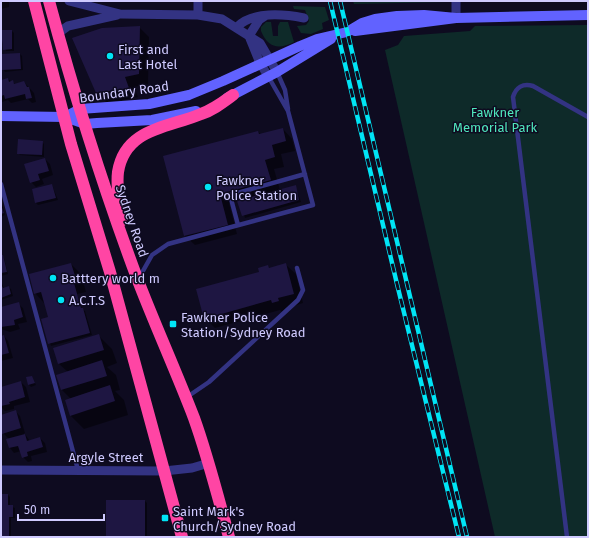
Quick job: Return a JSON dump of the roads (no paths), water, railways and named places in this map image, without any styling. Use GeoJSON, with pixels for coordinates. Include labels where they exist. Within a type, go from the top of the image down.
{"type":"FeatureCollection","features":[{"type":"Feature","properties":{"kind":"highway"},"geometry":{"type":"LineString","coordinates":[[34,1],[82,182],[110,272],[182,537]]}},
{"type":"Feature","properties":{"kind":"highway","name":"Sydney Road"},"geometry":{"type":"LineString","coordinates":[[48,1],[80,110],[123,240],[186,398],[209,463],[229,537]]}},
{"type":"Feature","properties":{"kind":"highway"},"geometry":{"type":"LineString","coordinates":[[123,240],[118,174],[120,162],[131,144],[150,131],[215,108],[233,95]]}},
{"type":"Feature","properties":{"kind":"main road","name":"Boundary Road"},"geometry":{"type":"LineString","coordinates":[[65,117],[80,110],[131,106],[169,100],[206,88],[270,58],[316,39],[343,33],[456,18],[588,15]]}},
{"type":"Feature","properties":{"kind":"main road","name":"Boundary Road"},"geometry":{"type":"LineString","coordinates":[[65,117],[85,124],[152,120],[176,116],[202,109],[273,74],[343,33]]}},
{"type":"Feature","properties":{"kind":"main road"},"geometry":{"type":"LineString","coordinates":[[1,116],[65,117]]}},
{"type":"Feature","properties":{"kind":"street"},"geometry":{"type":"LineString","coordinates":[[69,1],[120,14],[198,15],[222,19],[237,27],[260,43],[270,58],[273,74]]}},
{"type":"Feature","properties":{"kind":"street"},"geometry":{"type":"LineString","coordinates":[[198,1],[198,15]]}},
{"type":"Feature","properties":{"kind":"street"},"geometry":{"type":"LineString","coordinates":[[456,1],[456,18]]}},
{"type":"Feature","properties":{"kind":"street"},"geometry":{"type":"LineString","coordinates":[[58,34],[68,26],[120,14]]}},
{"type":"Feature","properties":{"kind":"street"},"geometry":{"type":"LineString","coordinates":[[249,36],[260,20],[265,16]]}},
{"type":"Feature","properties":{"kind":"street"},"geometry":{"type":"LineString","coordinates":[[237,27],[251,17],[295,16],[304,18]]}},
{"type":"Feature","properties":{"kind":"street"},"geometry":{"type":"LineString","coordinates":[[249,36],[260,63],[273,74]]}},
{"type":"Feature","properties":{"kind":"street","name":"Argyle Street"},"geometry":{"type":"LineString","coordinates":[[1,470],[164,471],[192,468],[209,463]]}},
{"type":"Feature","properties":{"kind":"lane"},"geometry":{"type":"LineString","coordinates":[[273,74],[286,90],[288,111]]}},
{"type":"Feature","properties":{"kind":"lane"},"geometry":{"type":"LineString","coordinates":[[138,280],[152,255],[168,244],[313,205],[288,111],[273,74]]}},
{"type":"Feature","properties":{"kind":"lane"},"geometry":{"type":"LineString","coordinates":[[567,537],[513,97],[515,91],[520,86],[526,84],[533,86],[588,117]]}},
{"type":"Feature","properties":{"kind":"lane"},"geometry":{"type":"LineString","coordinates":[[238,225],[230,195],[305,174]]}},
{"type":"Feature","properties":{"kind":"lane"},"geometry":{"type":"LineString","coordinates":[[1,184],[78,470]]}},
{"type":"Feature","properties":{"kind":"lane"},"geometry":{"type":"LineString","coordinates":[[186,398],[209,382],[298,300],[303,290],[297,268]]}},
{"type":"Feature","properties":{"kind":"railway"},"geometry":{"type":"LineString","coordinates":[[330,1],[459,537]]}},
{"type":"Feature","properties":{"kind":"railway"},"geometry":{"type":"LineString","coordinates":[[340,1],[467,537]]}},
{"type":"Feature","properties":{"kind":"place","name":"First and Last Hotel"},"geometry":{"type":"Point","coordinates":[110,56]}},
{"type":"Feature","properties":{"kind":"place","name":"Fawkner Police Station"},"geometry":{"type":"Point","coordinates":[208,187]}},
{"type":"Feature","properties":{"kind":"place","name":"Batttery world m"},"geometry":{"type":"Point","coordinates":[53,278]}},
{"type":"Feature","properties":{"kind":"place","name":"A.C.T.S"},"geometry":{"type":"Point","coordinates":[61,300]}},
{"type":"Feature","properties":{"kind":"place","name":"Fawkner Police Station/Sydney Road"},"geometry":{"type":"Point","coordinates":[173,324]}},
{"type":"Feature","properties":{"kind":"place","name":"Saint Mark's Church/Sydney Road"},"geometry":{"type":"Point","coordinates":[165,518]}},
{"type":"Feature","properties":{"kind":"park label","name":"Fawkner Memorial Park"},"geometry":{"type":"Point","coordinates":[495,120]}}]}
